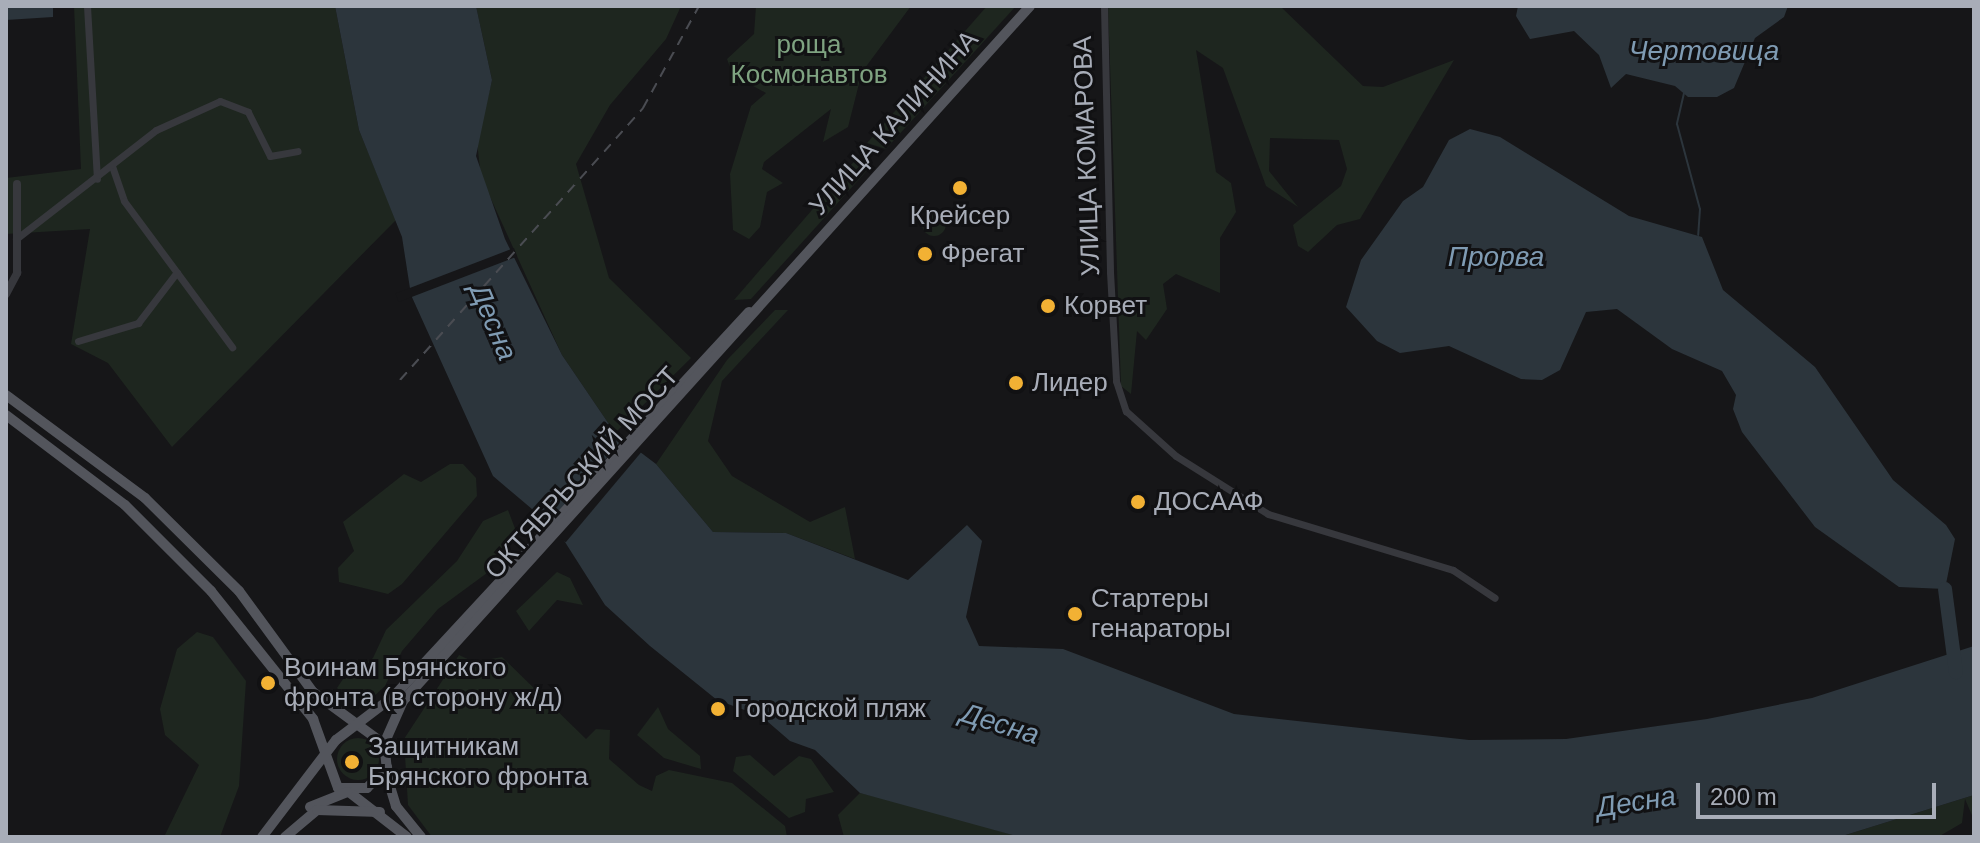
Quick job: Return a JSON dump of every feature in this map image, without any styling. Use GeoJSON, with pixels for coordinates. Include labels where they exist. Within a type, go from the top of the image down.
{"type":"FeatureCollection","features":[{"type":"Feature","properties":{"kind":"main road","name":"УЛИЦА КАЛИНИНА"},"geometry":{"type":"LineString","coordinates":[[739,326],[1030,6]]}},
{"type":"Feature","properties":{"kind":"main road","name":"ОКТЯБРЬСКИЙ МОСТ"},"geometry":{"type":"LineString","coordinates":[[450,643],[739,326]]}},
{"type":"Feature","properties":{"kind":"main road"},"geometry":{"type":"LineString","coordinates":[[6,395],[145,498],[239,591],[313,692],[384,744]]}},
{"type":"Feature","properties":{"kind":"main road"},"geometry":{"type":"LineString","coordinates":[[6,415],[125,505],[211,591],[313,719],[331,782],[380,812],[407,837]]}},
{"type":"Feature","properties":{"kind":"main road"},"geometry":{"type":"LineString","coordinates":[[262,837],[325,756],[450,643]]}},
{"type":"Feature","properties":{"kind":"main road"},"geometry":{"type":"LineString","coordinates":[[421,837],[396,806],[384,744],[403,701],[450,643]]}},
{"type":"Feature","properties":{"kind":"main road"},"geometry":{"type":"LineString","coordinates":[[283,837],[304,810],[348,792],[367,788],[387,767]]}},
{"type":"Feature","properties":{"kind":"main road"},"geometry":{"type":"LineString","coordinates":[[283,837],[317,810],[380,812]]}},
{"type":"Feature","properties":{"kind":"street"},"geometry":{"type":"LineString","coordinates":[[87,6],[97,179]]}},
{"type":"Feature","properties":{"kind":"street","name":"УЛИЦА КОМАРОВА"},"geometry":{"type":"LineString","coordinates":[[1104,6],[1110,272],[1116,381],[1126,411],[1176,456],[1268,514],[1453,570],[1495,598]]}},
{"type":"Feature","properties":{"kind":"street"},"geometry":{"type":"LineString","coordinates":[[16,239],[97,179],[156,130],[220,101],[248,112],[270,156],[298,151]]}},
{"type":"Feature","properties":{"kind":"street"},"geometry":{"type":"LineString","coordinates":[[112,166],[124,201],[232,347]]}},
{"type":"Feature","properties":{"kind":"street"},"geometry":{"type":"LineString","coordinates":[[6,294],[17,273],[17,184]]}},
{"type":"Feature","properties":{"kind":"street"},"geometry":{"type":"LineString","coordinates":[[78,341],[138,323],[177,272]]}},
{"type":"Feature","properties":{"kind":"green space"},"geometry":{"type":"Polygon","coordinates":[[[74,6],[335,6],[359,130],[396,220],[172,447],[108,363],[71,344],[90,229],[6,234],[6,178],[81,169],[74,6]]]}},
{"type":"Feature","properties":{"kind":"green space"},"geometry":{"type":"Polygon","coordinates":[[[476,6],[681,6],[666,39],[610,105],[576,164],[609,278],[691,358],[615,433],[562,355],[481,177],[477,142],[492,80],[476,6]]]}},
{"type":"Feature","properties":{"kind":"green space","name":"роща Космонавтов"},"geometry":{"type":"Polygon","coordinates":[[[756,6],[911,6],[862,72],[848,127],[823,142],[831,109],[764,162],[762,169],[783,183],[767,192],[760,227],[749,239],[733,230],[730,174],[751,106],[766,93],[733,75],[727,59],[754,34],[756,6]]]}},
{"type":"Feature","properties":{"kind":"green space","name":"роща Космонавтов"},"geometry":{"type":"Polygon","coordinates":[[[987,6],[1016,6],[886,149],[867,143],[987,6]]]}},
{"type":"Feature","properties":{"kind":"green space"},"geometry":{"type":"Polygon","coordinates":[[[1108,6],[1280,6],[1363,86],[1383,87],[1454,60],[1360,219],[1337,225],[1308,252],[1298,246],[1293,225],[1341,186],[1347,169],[1339,140],[1270,138],[1269,171],[1298,207],[1266,186],[1223,68],[1196,50],[1216,172],[1231,183],[1236,212],[1220,238],[1220,293],[1176,274],[1163,284],[1167,309],[1146,340],[1137,331],[1131,394],[1121,386],[1108,6]]]}},
{"type":"Feature","properties":{"kind":"green space","name":"роща Космонавтов"},"geometry":{"type":"Polygon","coordinates":[[[857,158],[872,165],[751,299],[734,300],[857,158]]]}},
{"type":"Feature","properties":{"kind":"green space"},"geometry":{"type":"Polygon","coordinates":[[[934,212],[942,216],[946,224],[942,232],[934,236],[926,232],[922,224],[926,216],[934,212]]]}},
{"type":"Feature","properties":{"kind":"green space"},"geometry":{"type":"Polygon","coordinates":[[[775,310],[788,310],[722,381],[708,441],[732,476],[810,522],[845,507],[855,559],[786,533],[713,532],[656,464],[727,360],[775,310]]]}},
{"type":"Feature","properties":{"kind":"green space"},"geometry":{"type":"Polygon","coordinates":[[[450,464],[463,464],[476,478],[477,496],[402,584],[388,594],[339,582],[338,568],[354,551],[343,522],[404,474],[421,482],[450,464]]]}},
{"type":"Feature","properties":{"kind":"green space"},"geometry":{"type":"Polygon","coordinates":[[[508,510],[516,531],[487,573],[438,609],[402,651],[385,686],[370,700],[349,699],[337,688],[343,679],[373,658],[386,630],[457,561],[483,521],[508,510]]]}},
{"type":"Feature","properties":{"kind":"green space"},"geometry":{"type":"Polygon","coordinates":[[[557,572],[570,578],[583,605],[557,600],[529,631],[516,611],[557,572]]]}},
{"type":"Feature","properties":{"kind":"green space"},"geometry":{"type":"Polygon","coordinates":[[[197,632],[213,637],[246,681],[239,786],[220,837],[164,837],[199,765],[165,735],[160,709],[177,649],[197,632]]]}},
{"type":"Feature","properties":{"kind":"green space"},"geometry":{"type":"Polygon","coordinates":[[[459,655],[474,662],[502,657],[586,739],[596,729],[610,730],[609,759],[639,785],[652,791],[656,776],[669,770],[732,783],[785,826],[787,837],[432,837],[408,805],[404,739],[459,655]]]}},
{"type":"Feature","properties":{"kind":"green space"},"geometry":{"type":"Polygon","coordinates":[[[658,707],[668,729],[700,756],[701,769],[664,758],[637,735],[658,707]]]}},
{"type":"Feature","properties":{"kind":"green space"},"geometry":{"type":"Polygon","coordinates":[[[358,738],[373,744],[379,759],[373,774],[358,780],[343,774],[337,759],[343,744],[358,738]]]}},
{"type":"Feature","properties":{"kind":"green space"},"geometry":{"type":"Polygon","coordinates":[[[750,755],[774,776],[799,756],[811,759],[834,792],[806,799],[805,812],[789,818],[733,771],[736,757],[750,755]]]}},
{"type":"Feature","properties":{"kind":"green space"},"geometry":{"type":"Polygon","coordinates":[[[860,793],[924,808],[1020,837],[844,837],[838,815],[860,793]]]}},
{"type":"Feature","properties":{"kind":"green space"},"geometry":{"type":"Polygon","coordinates":[[[1974,795],[1974,820],[1965,799],[1962,823],[1938,837],[1839,837],[1974,795]]]}},
{"type":"Feature","properties":{"kind":"water"},"geometry":{"type":"Polygon","coordinates":[[[6,6],[53,6],[53,17],[6,20],[6,6]]]}},
{"type":"Feature","properties":{"kind":"water","name":"Десна"},"geometry":{"type":"Polygon","coordinates":[[[335,6],[476,6],[492,80],[476,156],[505,239],[562,355],[615,433],[656,464],[713,532],[786,533],[908,580],[967,525],[982,541],[966,617],[979,646],[1063,649],[1234,714],[1469,740],[1566,739],[1707,719],[1812,698],[1974,646],[1974,795],[1839,837],[1020,837],[860,793],[815,750],[790,741],[761,716],[717,700],[650,646],[605,605],[558,531],[493,476],[411,295],[402,237],[359,130],[335,6]]]}},
{"type":"Feature","properties":{"kind":"water","name":"Чертовица"},"geometry":{"type":"Polygon","coordinates":[[[1518,6],[1788,6],[1784,17],[1755,38],[1734,88],[1717,97],[1688,97],[1675,86],[1626,74],[1611,88],[1599,55],[1574,31],[1530,39],[1516,16],[1518,6]]]}},
{"type":"Feature","properties":{"kind":"water","name":"Прорва"},"geometry":{"type":"Polygon","coordinates":[[[1470,129],[1500,137],[1629,216],[1702,237],[1723,290],[1815,367],[1893,480],[1946,525],[1955,539],[1945,589],[1899,587],[1815,527],[1742,432],[1733,409],[1736,395],[1722,371],[1672,349],[1617,309],[1586,312],[1560,370],[1542,380],[1521,379],[1449,346],[1400,353],[1377,341],[1346,307],[1361,260],[1403,201],[1423,187],[1449,140],[1470,129]]]}},
{"type":"Feature","properties":{"kind":"pier"},"geometry":{"type":"Polygon","coordinates":[[[514,248],[517,256],[399,302],[395,294],[514,248]]]}},
{"type":"Feature","properties":{"kind":"pier"},"geometry":{"type":"Polygon","coordinates":[[[624,437],[642,452],[566,542],[548,527],[624,437]]]}},
{"type":"Feature","properties":{"kind":"waterway"},"geometry":{"type":"LineString","coordinates":[[1684,93],[1677,124],[1700,209],[1698,235]]}},
{"type":"Feature","properties":{"kind":"waterway"},"geometry":{"type":"LineString","coordinates":[[1945,589],[1956,672]]}},
{"type":"Feature","properties":{"kind":"railway"},"geometry":{"type":"LineString","coordinates":[[400,380],[643,108],[699,6]]}},
{"type":"Feature","properties":{"kind":"place","name":"Крейсер"},"geometry":{"type":"Point","coordinates":[960,188]}},
{"type":"Feature","properties":{"kind":"place","name":"Фрегат"},"geometry":{"type":"Point","coordinates":[925,254]}},
{"type":"Feature","properties":{"kind":"place","name":"Корвет"},"geometry":{"type":"Point","coordinates":[1048,306]}},
{"type":"Feature","properties":{"kind":"place","name":"Лидер"},"geometry":{"type":"Point","coordinates":[1016,383]}},
{"type":"Feature","properties":{"kind":"place","name":"ДОСААФ"},"geometry":{"type":"Point","coordinates":[1138,502]}},
{"type":"Feature","properties":{"kind":"place","name":"Стартеры генараторы"},"geometry":{"type":"Point","coordinates":[1075,614]}},
{"type":"Feature","properties":{"kind":"place","name":"Воинам Брянского фронта (в сторону ж/д)"},"geometry":{"type":"Point","coordinates":[268,683]}},
{"type":"Feature","properties":{"kind":"place","name":"Городской пляж"},"geometry":{"type":"Point","coordinates":[718,709]}},
{"type":"Feature","properties":{"kind":"place","name":"Защитникам Брянского фронта"},"geometry":{"type":"Point","coordinates":[352,762]}}]}
